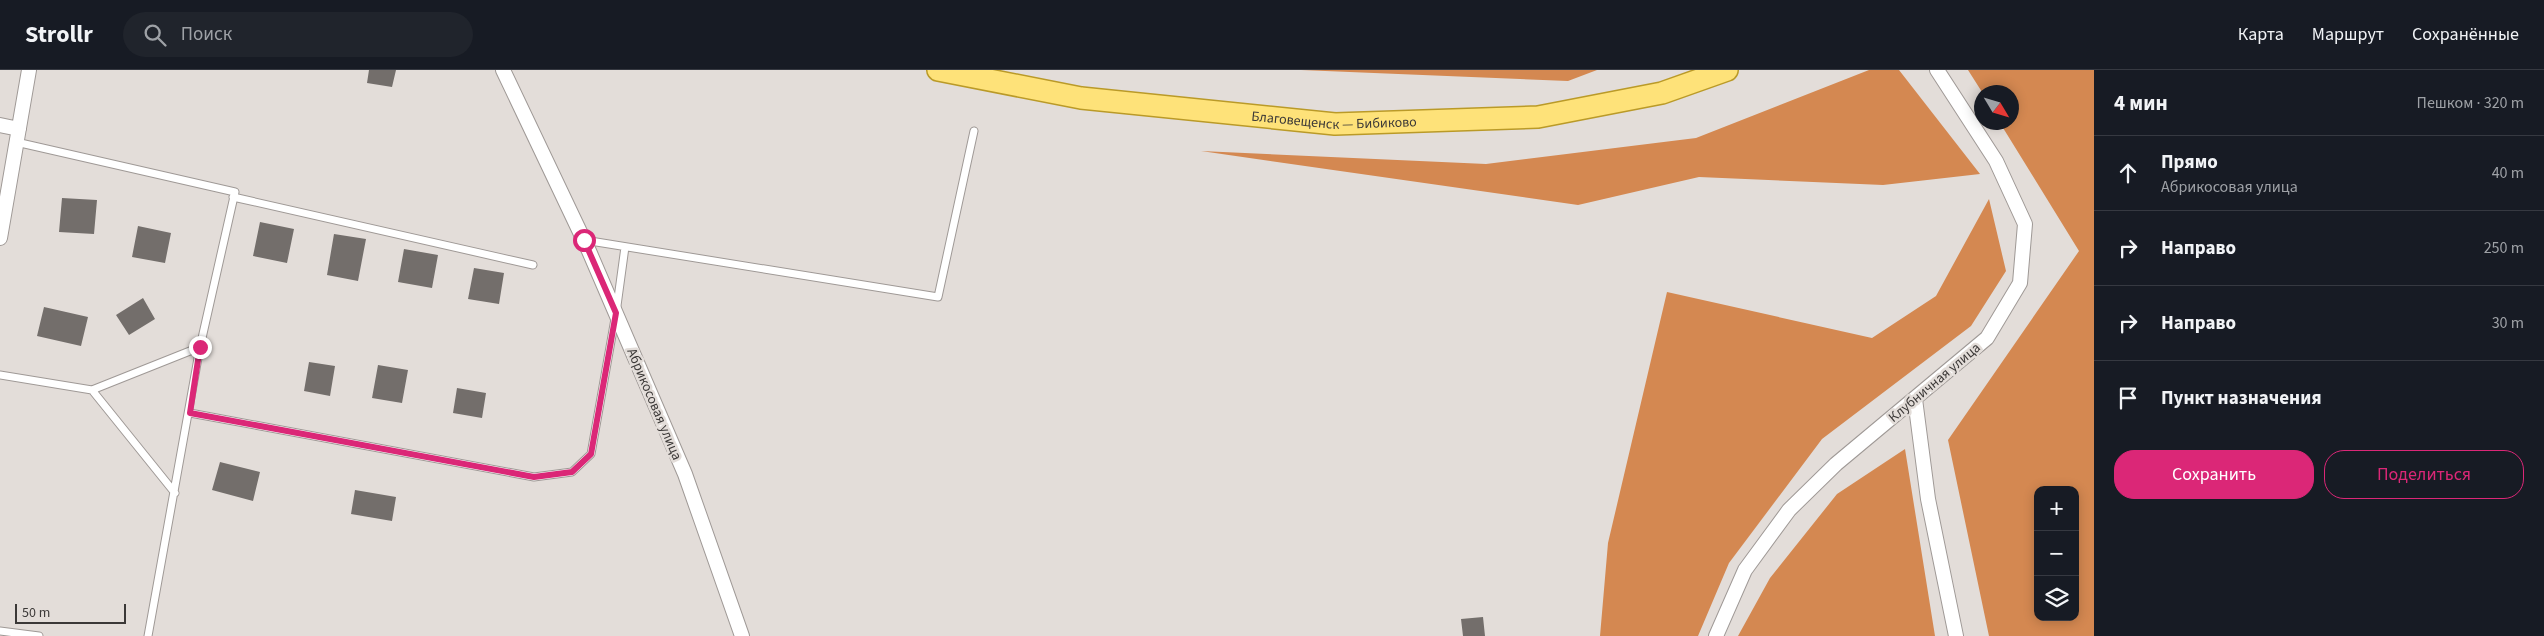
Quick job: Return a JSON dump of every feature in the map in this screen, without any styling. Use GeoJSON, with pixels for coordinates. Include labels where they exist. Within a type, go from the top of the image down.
{"type":"FeatureCollection","features":[{"type":"Feature","properties":{"kind":"main road","name":"Благовещенск — Бибиково"},"geometry":{"type":"LineString","coordinates":[[938,70],[1081,98],[1335,124],[1538,116],[1662,93],[1727,70]]}},
{"type":"Feature","properties":{"kind":"street"},"geometry":{"type":"LineString","coordinates":[[0,238],[29,70]]}},
{"type":"Feature","properties":{"kind":"street","name":"Абрикосовая улица"},"geometry":{"type":"LineString","coordinates":[[503,70],[584,240],[685,474],[742,636]]}},
{"type":"Feature","properties":{"kind":"street","name":"Клубничная улица"},"geometry":{"type":"LineString","coordinates":[[1716,636],[1744,570],[1789,510],[1836,464],[1987,338],[2020,283],[2025,224],[1996,161],[1937,70]]}},
{"type":"Feature","properties":{"kind":"street"},"geometry":{"type":"LineString","coordinates":[[0,125],[18,136]]}},
{"type":"Feature","properties":{"kind":"street"},"geometry":{"type":"LineString","coordinates":[[1915,399],[1928,499],[1956,636]]}},
{"type":"Feature","properties":{"kind":"lane"},"geometry":{"type":"LineString","coordinates":[[584,240],[938,297],[974,131]]}},
{"type":"Feature","properties":{"kind":"lane"},"geometry":{"type":"LineString","coordinates":[[18,136],[235,192],[200,347],[190,413],[148,636]]}},
{"type":"Feature","properties":{"kind":"lane"},"geometry":{"type":"LineString","coordinates":[[234,197],[533,265]]}},
{"type":"Feature","properties":{"kind":"lane"},"geometry":{"type":"LineString","coordinates":[[190,413],[534,477],[572,472],[591,454],[616,313],[625,247]]}},
{"type":"Feature","properties":{"kind":"lane"},"geometry":{"type":"LineString","coordinates":[[0,375],[92,390],[200,347]]}},
{"type":"Feature","properties":{"kind":"lane"},"geometry":{"type":"LineString","coordinates":[[92,390],[175,493]]}},
{"type":"Feature","properties":{"kind":"lane"},"geometry":{"type":"LineString","coordinates":[[0,631],[39,636]]}},
{"type":"Feature","properties":{"kind":"shaded area"},"geometry":{"type":"Polygon","coordinates":[[[1301,70],[1597,70],[1568,81],[1301,70]]]}},
{"type":"Feature","properties":{"kind":"shaded area"},"geometry":{"type":"Polygon","coordinates":[[[1869,70],[1899,70],[1980,174],[1883,185],[1699,177],[1578,205],[1201,151],[1486,164],[1696,138],[1869,70]]]}},
{"type":"Feature","properties":{"kind":"shaded area"},"geometry":{"type":"Polygon","coordinates":[[[1968,70],[2094,70],[2094,636],[1989,636],[1948,440],[2079,251],[2004,130],[2019,130],[2019,85],[1978,85],[1968,70]]]}},
{"type":"Feature","properties":{"kind":"shaded area"},"geometry":{"type":"Polygon","coordinates":[[[1989,199],[2006,271],[1971,326],[1822,439],[1729,563],[1698,636],[1600,636],[1608,543],[1667,292],[1872,338],[1936,296],[1989,199]]]}},
{"type":"Feature","properties":{"kind":"shaded area"},"geometry":{"type":"Polygon","coordinates":[[[1905,449],[1935,636],[1738,636],[1770,578],[1837,494],[1905,449]]]}},
{"type":"Feature","properties":{"kind":"building"},"geometry":{"type":"Polygon","coordinates":[[[369,70],[396,70],[392,87],[367,83],[369,70]]]}},
{"type":"Feature","properties":{"kind":"building"},"geometry":{"type":"Polygon","coordinates":[[[62,198],[97,200],[94,234],[59,232],[62,198]]]}},
{"type":"Feature","properties":{"kind":"building"},"geometry":{"type":"Polygon","coordinates":[[[260,222],[294,229],[287,263],[253,256],[260,222]]]}},
{"type":"Feature","properties":{"kind":"building"},"geometry":{"type":"Polygon","coordinates":[[[138,226],[171,233],[165,263],[132,257],[138,226]]]}},
{"type":"Feature","properties":{"kind":"building"},"geometry":{"type":"Polygon","coordinates":[[[334,234],[366,239],[358,281],[327,275],[334,234]]]}},
{"type":"Feature","properties":{"kind":"building"},"geometry":{"type":"Polygon","coordinates":[[[404,249],[438,255],[432,288],[398,282],[404,249]]]}},
{"type":"Feature","properties":{"kind":"building"},"geometry":{"type":"Polygon","coordinates":[[[474,268],[504,273],[499,304],[468,299],[474,268]]]}},
{"type":"Feature","properties":{"kind":"building"},"geometry":{"type":"Polygon","coordinates":[[[143,298],[155,319],[129,335],[116,315],[143,298]]]}},
{"type":"Feature","properties":{"kind":"building"},"geometry":{"type":"Polygon","coordinates":[[[44,307],[88,317],[81,346],[37,336],[44,307]]]}},
{"type":"Feature","properties":{"kind":"building"},"geometry":{"type":"Polygon","coordinates":[[[309,362],[335,366],[330,396],[304,391],[309,362]]]}},
{"type":"Feature","properties":{"kind":"building"},"geometry":{"type":"Polygon","coordinates":[[[378,365],[408,370],[402,403],[372,398],[378,365]]]}},
{"type":"Feature","properties":{"kind":"building"},"geometry":{"type":"Polygon","coordinates":[[[457,388],[486,393],[482,418],[453,413],[457,388]]]}},
{"type":"Feature","properties":{"kind":"building"},"geometry":{"type":"Polygon","coordinates":[[[220,462],[260,472],[253,501],[212,490],[220,462]]]}},
{"type":"Feature","properties":{"kind":"building"},"geometry":{"type":"Polygon","coordinates":[[[355,490],[396,497],[392,521],[351,514],[355,490]]]}},
{"type":"Feature","properties":{"kind":"building"},"geometry":{"type":"Polygon","coordinates":[[[1483,617],[1485,636],[1463,636],[1461,619],[1483,617]]]}},
{"type":"Feature","properties":{"kind":"route"},"geometry":{"type":"LineString","coordinates":[[200,347],[190,413],[534,477],[572,472],[591,454],[616,313],[584,240]]}}]}
